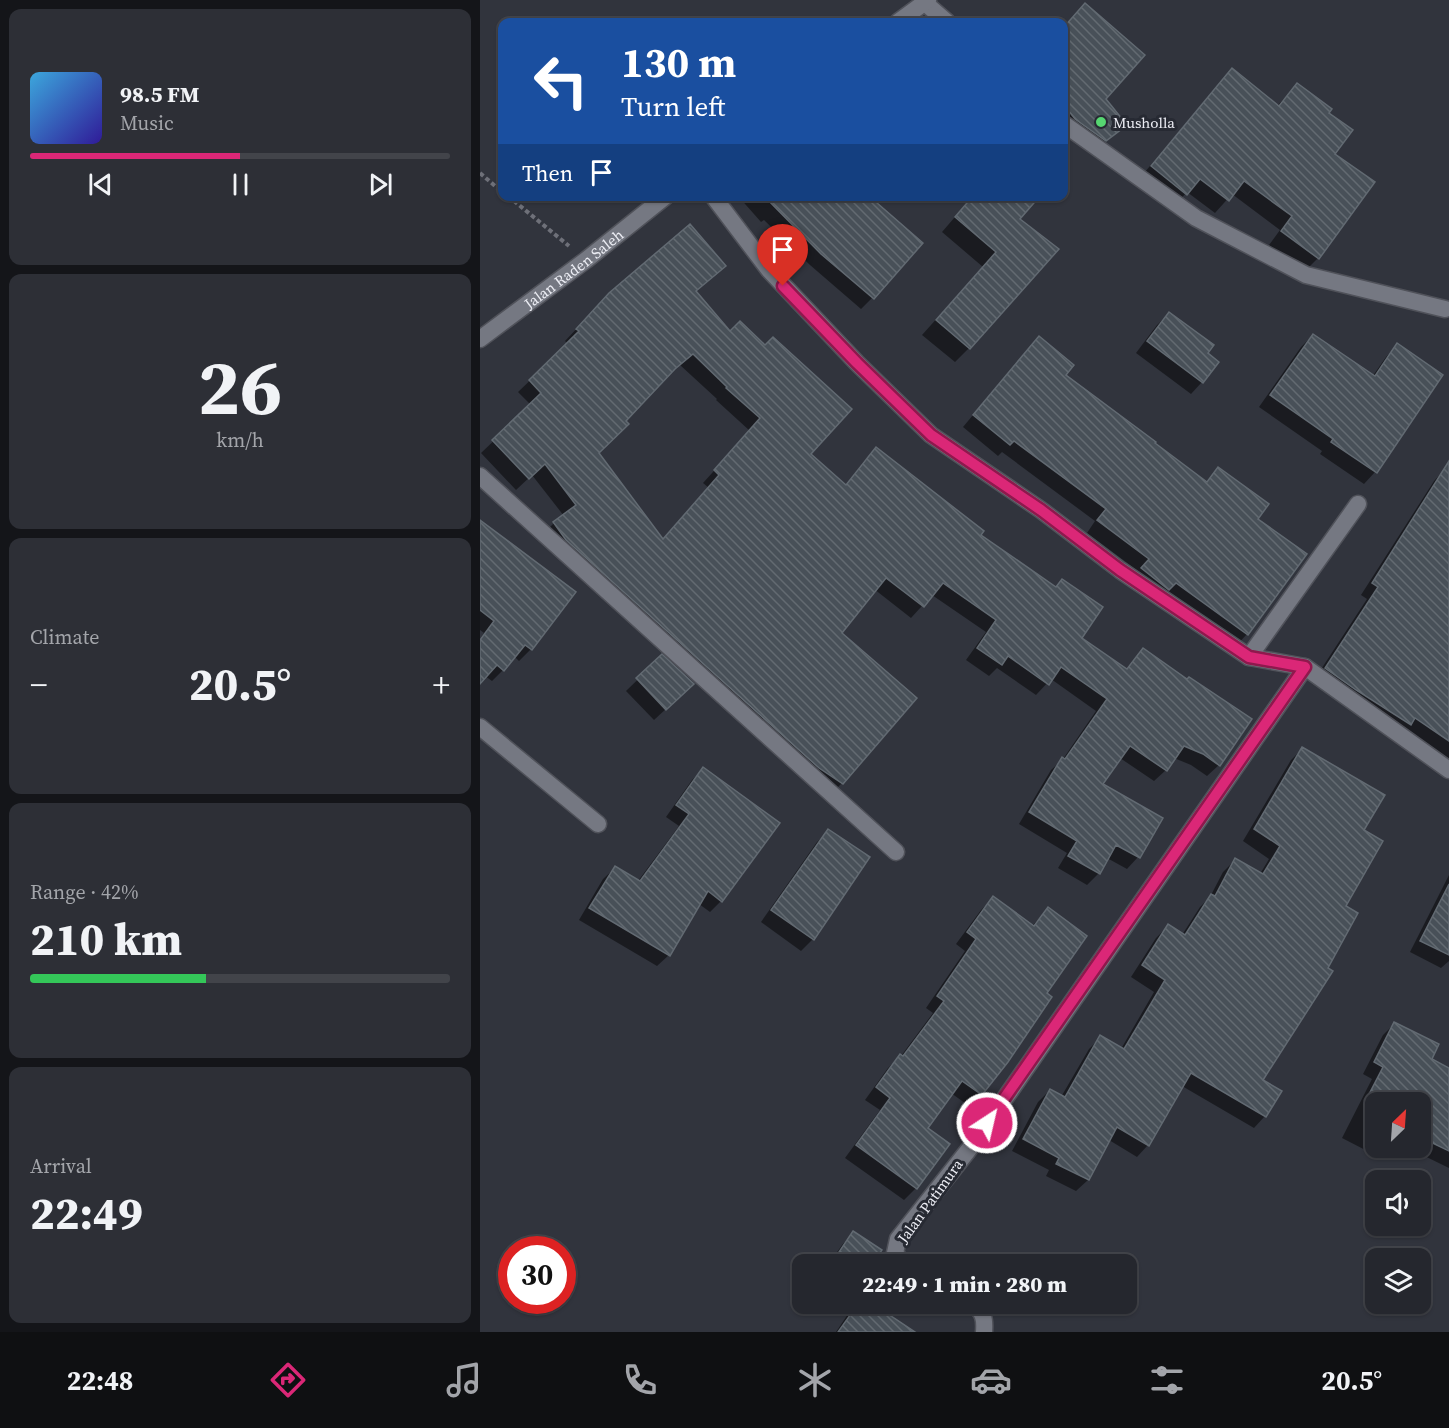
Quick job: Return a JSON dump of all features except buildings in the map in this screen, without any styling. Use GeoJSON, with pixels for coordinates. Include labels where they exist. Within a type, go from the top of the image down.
{"type":"FeatureCollection","features":[{"type":"Feature","properties":{"kind":"street"},"geometry":{"type":"LineString","coordinates":[[903,18],[926,1],[943,18]]}},
{"type":"Feature","properties":{"kind":"street"},"geometry":{"type":"LineString","coordinates":[[1068,127],[1196,218],[1306,275],[1445,309]]}},
{"type":"Feature","properties":{"kind":"street","name":"Jalan Raden Saleh"},"geometry":{"type":"LineString","coordinates":[[480,339],[586,260],[660,201]]}},
{"type":"Feature","properties":{"kind":"street"},"geometry":{"type":"LineString","coordinates":[[717,201],[769,270],[857,363],[931,435],[1041,510],[1120,570],[1249,657],[1305,667],[1449,770]]}},
{"type":"Feature","properties":{"kind":"street"},"geometry":{"type":"LineString","coordinates":[[480,476],[896,852]]}},
{"type":"Feature","properties":{"kind":"street"},"geometry":{"type":"LineString","coordinates":[[1249,657],[1358,504]]}},
{"type":"Feature","properties":{"kind":"street","name":"Jalan Patimura"},"geometry":{"type":"LineString","coordinates":[[896,1254],[898,1239],[974,1143],[1305,667]]}},
{"type":"Feature","properties":{"kind":"street"},"geometry":{"type":"LineString","coordinates":[[480,728],[598,824]]}},
{"type":"Feature","properties":{"kind":"street"},"geometry":{"type":"LineString","coordinates":[[981,1314],[985,1319],[984,1332]]}},
{"type":"Feature","properties":{"kind":"path"},"geometry":{"type":"LineString","coordinates":[[480,173],[498,189]]}},
{"type":"Feature","properties":{"kind":"path"},"geometry":{"type":"LineString","coordinates":[[514,201],[586,260]]}},
{"type":"Feature","properties":{"kind":"place","name":"Musholla"},"geometry":{"type":"Point","coordinates":[1101,122]}},
{"type":"Feature","properties":{"kind":"route"},"geometry":{"type":"LineString","coordinates":[[783,286],[931,435],[1041,510],[1120,570],[1249,657],[1305,667],[987,1123]]}}]}
